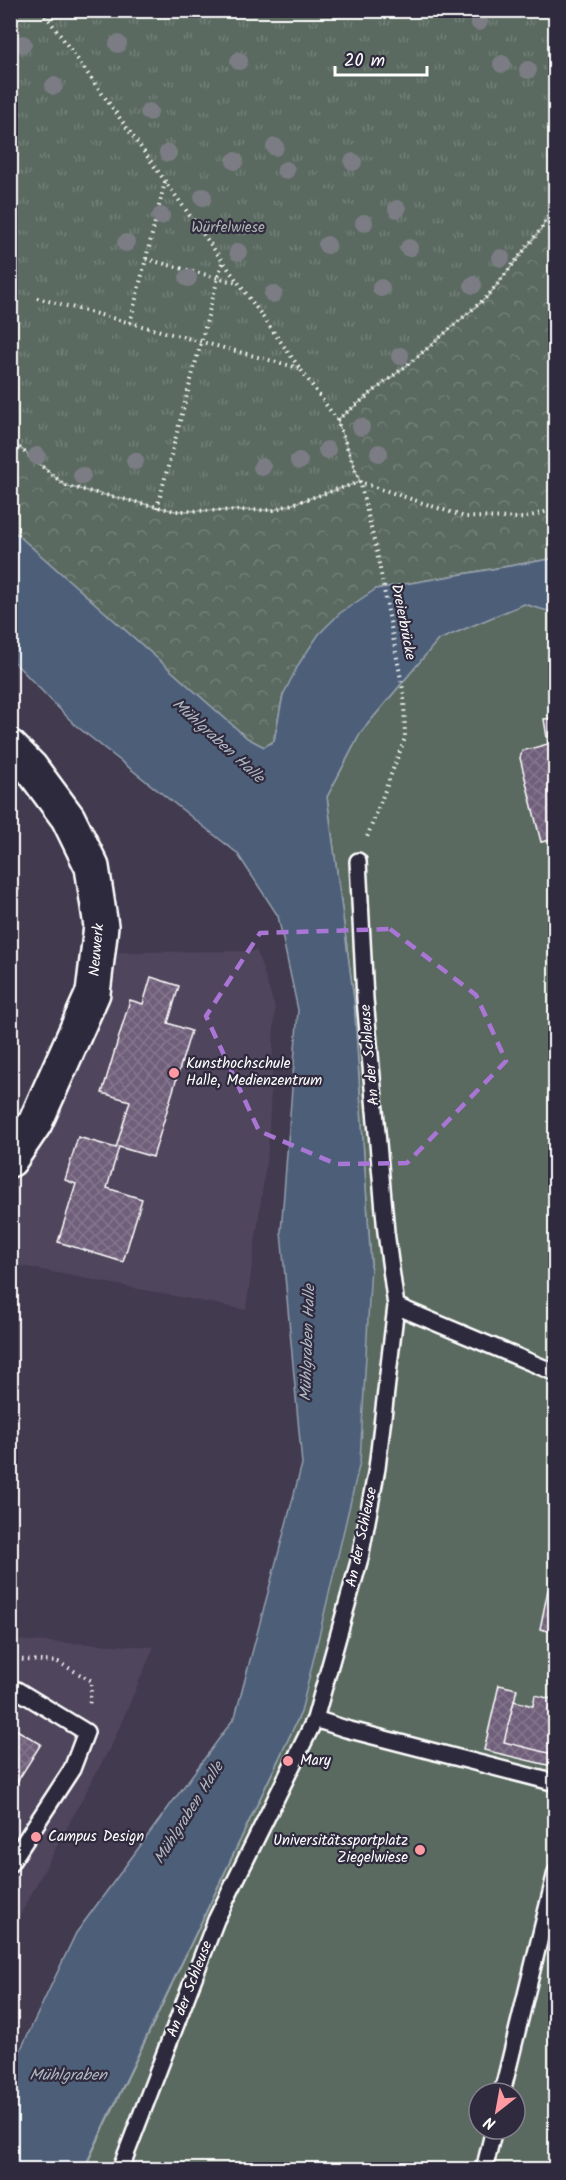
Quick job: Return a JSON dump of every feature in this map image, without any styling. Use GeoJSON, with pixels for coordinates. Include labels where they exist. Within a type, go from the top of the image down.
{"type":"FeatureCollection","features":[{"type":"Feature","properties":{"kind":"street","name":"Neuwerk"},"geometry":{"type":"LineString","coordinates":[[10,747],[31,768],[68,818],[92,867],[101,926],[93,993],[35,1123],[10,1160]]}},
{"type":"Feature","properties":{"kind":"lane","name":"An der Schleuse"},"geometry":{"type":"LineString","coordinates":[[120,2169],[216,1920],[315,1719],[360,1558],[377,1468],[396,1306],[386,1232],[365,999],[358,861]]}},
{"type":"Feature","properties":{"kind":"lane"},"geometry":{"type":"LineString","coordinates":[[396,1306],[555,1373]]}},
{"type":"Feature","properties":{"kind":"lane"},"geometry":{"type":"LineString","coordinates":[[10,1864],[72,1769],[86,1732],[17,1690]]}},
{"type":"Feature","properties":{"kind":"lane"},"geometry":{"type":"LineString","coordinates":[[315,1719],[555,1783]]}},
{"type":"Feature","properties":{"kind":"lane"},"geometry":{"type":"LineString","coordinates":[[505,2081],[555,1872]]}},
{"type":"Feature","properties":{"kind":"lane"},"geometry":{"type":"LineString","coordinates":[[484,2169],[491,2141]]}},
{"type":"Feature","properties":{"kind":"path","name":"Dreierbrücke"},"geometry":{"type":"LineString","coordinates":[[42,10],[337,420],[360,482],[377,553],[404,695],[405,738],[358,861]]}},
{"type":"Feature","properties":{"kind":"path"},"geometry":{"type":"LineString","coordinates":[[130,323],[165,182]]}},
{"type":"Feature","properties":{"kind":"path"},"geometry":{"type":"LineString","coordinates":[[337,420],[416,358],[488,296],[541,229],[555,201]]}},
{"type":"Feature","properties":{"kind":"path"},"geometry":{"type":"LineString","coordinates":[[146,259],[238,283]]}},
{"type":"Feature","properties":{"kind":"path"},"geometry":{"type":"LineString","coordinates":[[157,508],[222,263]]}},
{"type":"Feature","properties":{"kind":"path"},"geometry":{"type":"LineString","coordinates":[[37,298],[299,369]]}},
{"type":"Feature","properties":{"kind":"path"},"geometry":{"type":"LineString","coordinates":[[10,440],[66,486],[175,511],[274,510],[360,482],[465,517],[523,518],[555,509]]}},
{"type":"Feature","properties":{"kind":"path"},"geometry":{"type":"LineString","coordinates":[[10,1659],[58,1662],[92,1681],[86,1732]]}},
{"type":"Feature","properties":{"kind":"highlighted area"},"geometry":{"type":"Polygon","coordinates":[[[390,929],[476,995],[506,1061],[407,1163],[336,1164],[259,1131],[206,1016],[260,933],[390,929]]]}},
{"type":"Feature","properties":{"kind":"shaded area","name":"Kunsthochschule Halle, Medienzentrum"},"geometry":{"type":"Polygon","coordinates":[[[257,951],[275,1008],[268,1150],[246,1310],[11,1264],[10,1184],[47,1137],[112,991],[118,952],[257,951]]]}},
{"type":"Feature","properties":{"kind":"shaded area","name":"Campus Design"},"geometry":{"type":"Polygon","coordinates":[[[11,1640],[154,1647],[113,1742],[11,1932],[11,1640]]]}},
{"type":"Feature","properties":{"kind":"green space","name":"Würfelwiese"},"geometry":{"type":"Polygon","coordinates":[[[10,11],[555,11],[554,205],[541,229],[488,296],[416,358],[337,420],[360,482],[274,510],[175,511],[66,486],[11,440],[10,11]]]}},
{"type":"Feature","properties":{"kind":"green space"},"geometry":{"type":"Polygon","coordinates":[[[555,201],[555,558],[376,589],[283,695],[274,741],[264,747],[247,738],[11,529],[11,440],[66,486],[360,482],[337,420],[416,358],[488,296],[541,229],[555,201]]]}},
{"type":"Feature","properties":{"kind":"green space"},"geometry":{"type":"Polygon","coordinates":[[[524,604],[556,613],[555,2169],[84,2170],[301,1712],[371,1265],[354,1000],[327,797],[361,732],[438,640],[524,604]]]}},
{"type":"Feature","properties":{"kind":"water"},"geometry":{"type":"Polygon","coordinates":[[[11,529],[247,738],[264,747],[274,741],[283,695],[300,662],[319,634],[340,613],[376,589],[556,558],[555,613],[524,604],[438,640],[361,732],[327,797],[354,1000],[371,1265],[360,1462],[301,1712],[83,2170],[11,2169],[11,2070],[76,1933],[235,1717],[302,1464],[281,1232],[298,1010],[278,916],[237,853],[75,725],[11,659],[11,529]]]}},
{"type":"Feature","properties":{"kind":"building"},"geometry":{"type":"Polygon","coordinates":[[[556,718],[556,839],[541,842],[520,758],[522,751],[548,744],[544,719],[556,718]]]}},
{"type":"Feature","properties":{"kind":"building"},"geometry":{"type":"Polygon","coordinates":[[[10,884],[19,889],[10,906],[10,884]]]}},
{"type":"Feature","properties":{"kind":"building"},"geometry":{"type":"Polygon","coordinates":[[[151,977],[179,986],[168,1023],[191,1031],[153,1157],[119,1147],[107,1188],[142,1199],[123,1262],[58,1242],[76,1184],[65,1180],[78,1137],[116,1148],[130,1101],[102,1093],[130,1000],[143,1004],[151,977]]]}},
{"type":"Feature","properties":{"kind":"building"},"geometry":{"type":"Polygon","coordinates":[[[548,1590],[556,1592],[556,1633],[540,1629],[548,1590]]]}},
{"type":"Feature","properties":{"kind":"building"},"geometry":{"type":"Polygon","coordinates":[[[499,1685],[517,1689],[504,1742],[556,1755],[556,1767],[484,1750],[499,1685]]]}},
{"type":"Feature","properties":{"kind":"building"},"geometry":{"type":"Polygon","coordinates":[[[535,1695],[556,1700],[556,1755],[504,1742],[514,1701],[533,1706],[535,1695]]]}},
{"type":"Feature","properties":{"kind":"building"},"geometry":{"type":"Polygon","coordinates":[[[10,1726],[41,1744],[10,1793],[10,1726]]]}},
{"type":"Feature","properties":{"kind":"place","name":"Kunsthochschule Halle, Medienzentrum"},"geometry":{"type":"Point","coordinates":[174,1073]}},
{"type":"Feature","properties":{"kind":"place","name":"Mary"},"geometry":{"type":"Point","coordinates":[288,1761]}},
{"type":"Feature","properties":{"kind":"place","name":"Campus Design"},"geometry":{"type":"Point","coordinates":[36,1837]}},
{"type":"Feature","properties":{"kind":"place","name":"Universitätssportplatz Ziegelwiese"},"geometry":{"type":"Point","coordinates":[420,1850]}},
{"type":"Feature","properties":{"kind":"water label","name":"Mühlgraben Halle"},"geometry":{"type":"Point","coordinates":[218,741]}},
{"type":"Feature","properties":{"kind":"water label","name":"Mühlgraben Halle"},"geometry":{"type":"Point","coordinates":[308,1343]}},
{"type":"Feature","properties":{"kind":"water label","name":"Mühlgraben Halle"},"geometry":{"type":"Point","coordinates":[189,1813]}},
{"type":"Feature","properties":{"kind":"water label","name":"Mühlgraben"},"geometry":{"type":"Point","coordinates":[68,2075]}}]}
